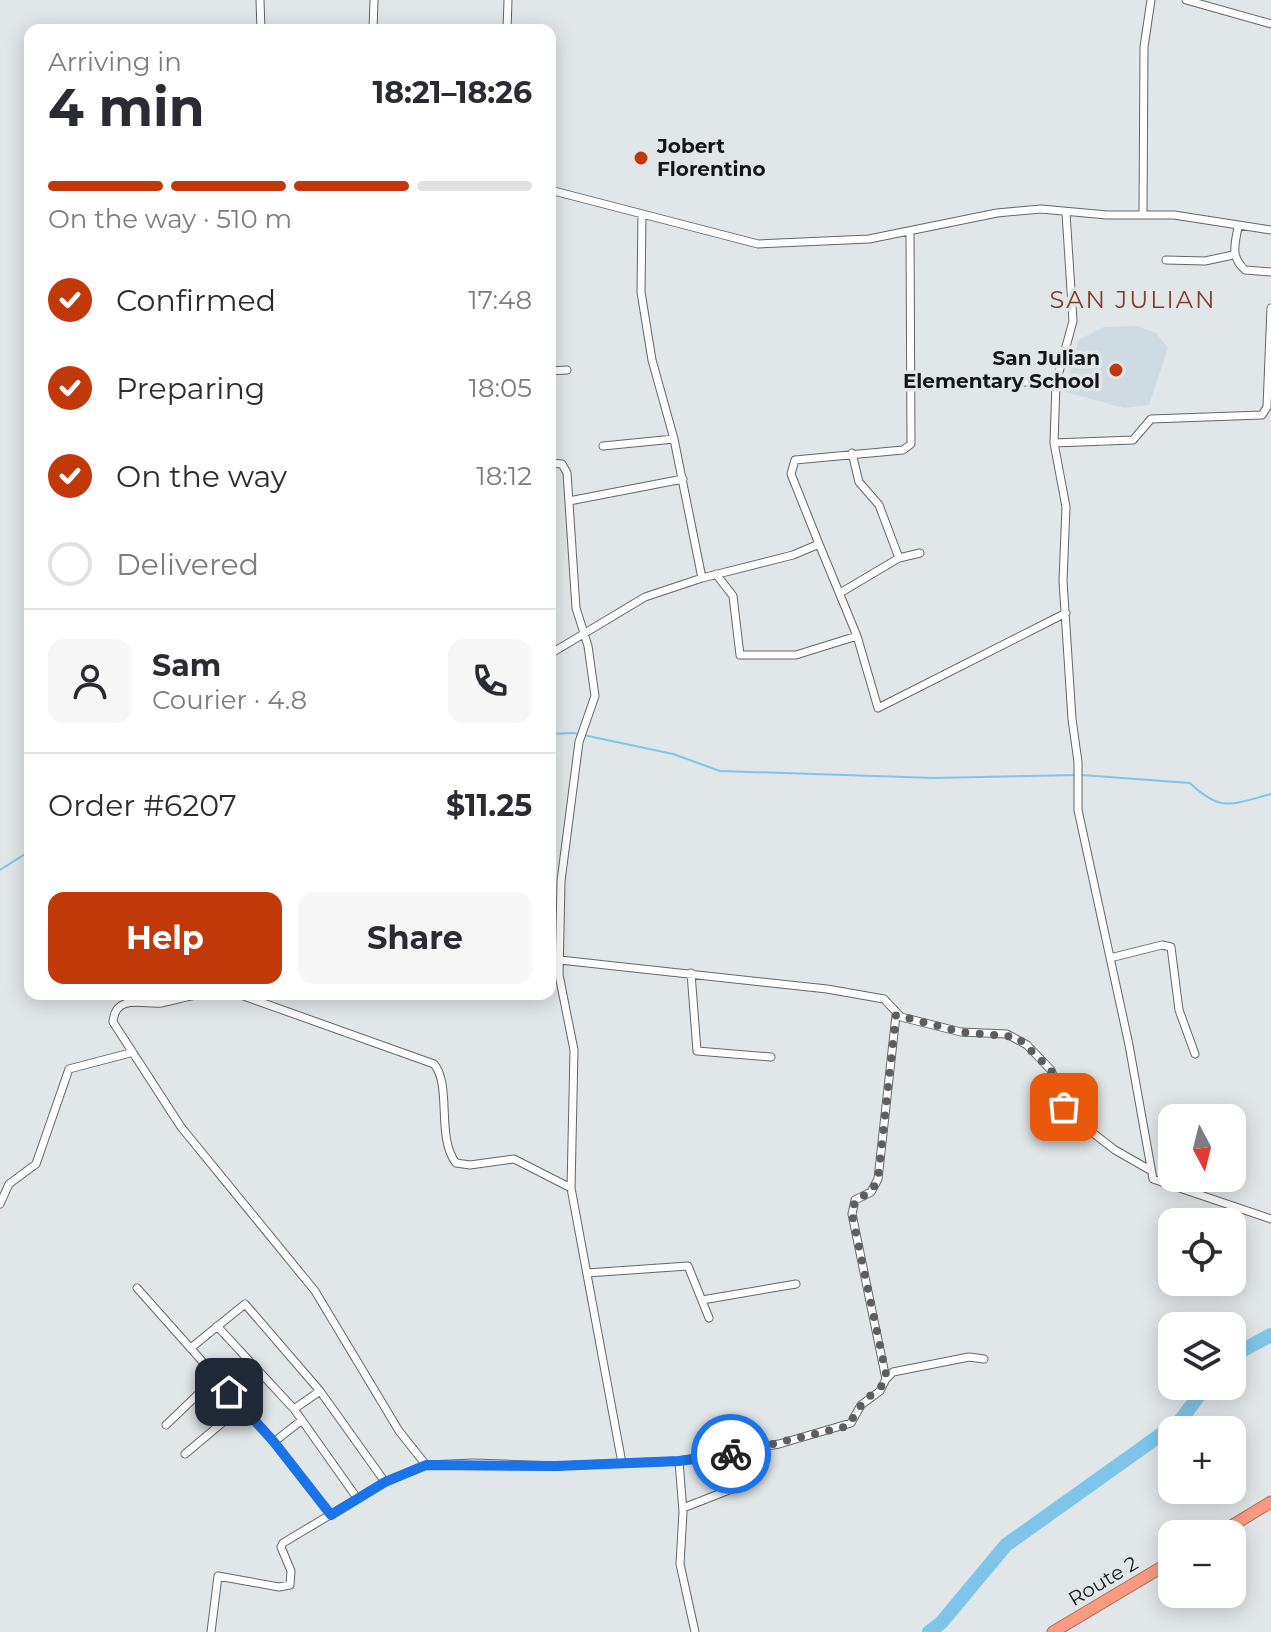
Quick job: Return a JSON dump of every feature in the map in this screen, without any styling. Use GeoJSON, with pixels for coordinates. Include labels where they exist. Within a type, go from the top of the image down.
{"type":"FeatureCollection","features":[{"type":"Feature","properties":{"kind":"highway"},"geometry":{"type":"LineString","coordinates":[[1241,1520],[1271,1502]]}},
{"type":"Feature","properties":{"kind":"highway","name":"Route 2"},"geometry":{"type":"LineString","coordinates":[[1053,1632],[1158,1569]]}},
{"type":"Feature","properties":{"kind":"street"},"geometry":{"type":"LineString","coordinates":[[260,0],[261,24]]}},
{"type":"Feature","properties":{"kind":"street"},"geometry":{"type":"LineString","coordinates":[[373,24],[374,0]]}},
{"type":"Feature","properties":{"kind":"street"},"geometry":{"type":"LineString","coordinates":[[507,24],[508,0]]}},
{"type":"Feature","properties":{"kind":"street"},"geometry":{"type":"LineString","coordinates":[[1143,212],[1144,47],[1151,0]]}},
{"type":"Feature","properties":{"kind":"street"},"geometry":{"type":"LineString","coordinates":[[1186,0],[1271,24]]}},
{"type":"Feature","properties":{"kind":"street"},"geometry":{"type":"LineString","coordinates":[[556,192],[758,244],[827,243],[910,232],[997,213],[1041,209],[1107,215],[1143,212],[1271,230]]}},
{"type":"Feature","properties":{"kind":"street"},"geometry":{"type":"LineString","coordinates":[[1066,213],[1073,321],[1056,383],[1054,443],[1066,507],[1066,613],[1072,719],[1078,762],[1078,810],[1087,864],[1129,1045],[1150,1170]]}},
{"type":"Feature","properties":{"kind":"street"},"geometry":{"type":"LineString","coordinates":[[642,214],[641,292],[652,360],[674,439],[702,578]]}},
{"type":"Feature","properties":{"kind":"street"},"geometry":{"type":"LineString","coordinates":[[1238,227],[1233,255],[1245,270],[1271,272]]}},
{"type":"Feature","properties":{"kind":"street"},"geometry":{"type":"LineString","coordinates":[[910,232],[911,444],[903,450],[800,458],[791,465],[801,505],[857,636],[878,708],[1066,613]]}},
{"type":"Feature","properties":{"kind":"street"},"geometry":{"type":"LineString","coordinates":[[1166,260],[1205,261],[1233,255]]}},
{"type":"Feature","properties":{"kind":"street"},"geometry":{"type":"LineString","coordinates":[[1054,443],[1133,440],[1151,419],[1262,415],[1266,412],[1269,396],[1271,308]]}},
{"type":"Feature","properties":{"kind":"street"},"geometry":{"type":"LineString","coordinates":[[556,371],[567,370]]}},
{"type":"Feature","properties":{"kind":"street"},"geometry":{"type":"LineString","coordinates":[[964,380],[1056,383]]}},
{"type":"Feature","properties":{"kind":"street"},"geometry":{"type":"LineString","coordinates":[[603,446],[674,439]]}},
{"type":"Feature","properties":{"kind":"street"},"geometry":{"type":"LineString","coordinates":[[852,453],[859,482],[879,505],[899,558]]}},
{"type":"Feature","properties":{"kind":"street"},"geometry":{"type":"LineString","coordinates":[[556,464],[566,467],[571,563],[595,696],[579,742],[561,881],[560,960],[574,1050],[571,1188],[622,1463]]}},
{"type":"Feature","properties":{"kind":"street"},"geometry":{"type":"LineString","coordinates":[[569,501],[683,479]]}},
{"type":"Feature","properties":{"kind":"street"},"geometry":{"type":"LineString","coordinates":[[556,651],[657,591],[793,555],[819,544]]}},
{"type":"Feature","properties":{"kind":"street"},"geometry":{"type":"LineString","coordinates":[[840,593],[899,558],[920,553]]}},
{"type":"Feature","properties":{"kind":"street"},"geometry":{"type":"LineString","coordinates":[[716,574],[733,596],[740,655],[796,655],[857,636]]}},
{"type":"Feature","properties":{"kind":"street"},"geometry":{"type":"LineString","coordinates":[[1110,958],[1162,945],[1171,947],[1179,1010],[1195,1054]]}},
{"type":"Feature","properties":{"kind":"street"},"geometry":{"type":"LineString","coordinates":[[560,960],[691,973],[884,999],[896,1015],[961,1032],[1017,1037],[1051,1070],[1067,1113],[1150,1170],[1161,1185],[1271,1219]]}},
{"type":"Feature","properties":{"kind":"street"},"geometry":{"type":"LineString","coordinates":[[691,973],[697,1051],[771,1057]]}},
{"type":"Feature","properties":{"kind":"street"},"geometry":{"type":"LineString","coordinates":[[136,1000],[118,1010],[113,1022],[130,1053],[181,1127],[315,1291],[399,1431],[426,1465]]}},
{"type":"Feature","properties":{"kind":"street"},"geometry":{"type":"LineString","coordinates":[[144,1000],[162,1003],[175,1000]]}},
{"type":"Feature","properties":{"kind":"street"},"geometry":{"type":"LineString","coordinates":[[255,1000],[434,1064],[440,1074],[442,1106],[456,1163],[470,1165],[514,1159],[571,1188]]}},
{"type":"Feature","properties":{"kind":"street"},"geometry":{"type":"LineString","coordinates":[[886,1379],[852,1214],[855,1200],[871,1192],[878,1179],[896,1015]]}},
{"type":"Feature","properties":{"kind":"street"},"geometry":{"type":"LineString","coordinates":[[0,1204],[9,1184],[36,1164],[69,1069],[130,1053]]}},
{"type":"Feature","properties":{"kind":"street"},"geometry":{"type":"LineString","coordinates":[[587,1273],[688,1266],[709,1318]]}},
{"type":"Feature","properties":{"kind":"street"},"geometry":{"type":"LineString","coordinates":[[702,1300],[796,1284]]}},
{"type":"Feature","properties":{"kind":"street"},"geometry":{"type":"LineString","coordinates":[[137,1288],[274,1442],[331,1515]]}},
{"type":"Feature","properties":{"kind":"street"},"geometry":{"type":"LineString","coordinates":[[192,1347],[245,1304],[320,1391],[385,1482]]}},
{"type":"Feature","properties":{"kind":"street"},"geometry":{"type":"LineString","coordinates":[[217,1326],[294,1409],[357,1498]]}},
{"type":"Feature","properties":{"kind":"street"},"geometry":{"type":"LineString","coordinates":[[211,1632],[218,1576],[279,1587],[290,1585],[291,1571],[281,1545],[385,1482],[426,1465],[679,1461],[746,1451],[848,1426],[861,1405],[880,1391],[893,1372],[969,1357],[984,1359]]}},
{"type":"Feature","properties":{"kind":"street"},"geometry":{"type":"LineString","coordinates":[[166,1425],[216,1377]]}},
{"type":"Feature","properties":{"kind":"street"},"geometry":{"type":"LineString","coordinates":[[294,1409],[320,1391]]}},
{"type":"Feature","properties":{"kind":"street"},"geometry":{"type":"LineString","coordinates":[[185,1454],[241,1407]]}},
{"type":"Feature","properties":{"kind":"street"},"geometry":{"type":"LineString","coordinates":[[274,1442],[302,1420]]}},
{"type":"Feature","properties":{"kind":"street"},"geometry":{"type":"LineString","coordinates":[[683,1508],[747,1483],[746,1451]]}},
{"type":"Feature","properties":{"kind":"street"},"geometry":{"type":"LineString","coordinates":[[679,1461],[683,1508],[680,1564],[695,1632]]}},
{"type":"Feature","properties":{"kind":"shaded area","name":"San Julian Elementary School"},"geometry":{"type":"Polygon","coordinates":[[[1137,326],[1156,333],[1168,348],[1149,405],[1124,408],[1066,392],[1078,340],[1104,327],[1137,326]]]}},
{"type":"Feature","properties":{"kind":"waterway"},"geometry":{"type":"LineString","coordinates":[[556,734],[574,733],[673,754],[720,771],[934,778],[1076,775]]}},
{"type":"Feature","properties":{"kind":"waterway"},"geometry":{"type":"LineString","coordinates":[[1082,775],[1190,783],[1210,799],[1228,804],[1271,794]]}},
{"type":"Feature","properties":{"kind":"waterway"},"geometry":{"type":"LineString","coordinates":[[0,870],[24,855]]}},
{"type":"Feature","properties":{"kind":"waterway"},"geometry":{"type":"LineString","coordinates":[[1246,1348],[1271,1335]]}},
{"type":"Feature","properties":{"kind":"waterway"},"geometry":{"type":"LineString","coordinates":[[929,1632],[941,1623],[1006,1545],[1180,1421],[1196,1400]]}},
{"type":"Feature","properties":{"kind":"way so far"},"geometry":{"type":"LineString","coordinates":[[731,1454],[848,1426],[863,1402],[880,1391],[886,1379],[852,1214],[855,1200],[871,1192],[878,1179],[896,1015],[961,1032],[1017,1037],[1051,1070],[1064,1107]]}},
{"type":"Feature","properties":{"kind":"place","name":"Jobert Florentino"},"geometry":{"type":"Point","coordinates":[641,158]}},
{"type":"Feature","properties":{"kind":"place","name":"San Julian Elementary School"},"geometry":{"type":"Point","coordinates":[1116,370]}},
{"type":"Feature","properties":{"kind":"district","name":"SAN JULIAN"},"geometry":{"type":"Point","coordinates":[1133,299]}},
{"type":"Feature","properties":{"kind":"route"},"geometry":{"type":"LineString","coordinates":[[229,1392],[274,1442],[331,1515],[385,1482],[426,1465],[556,1466],[679,1461],[731,1454]]}}]}
